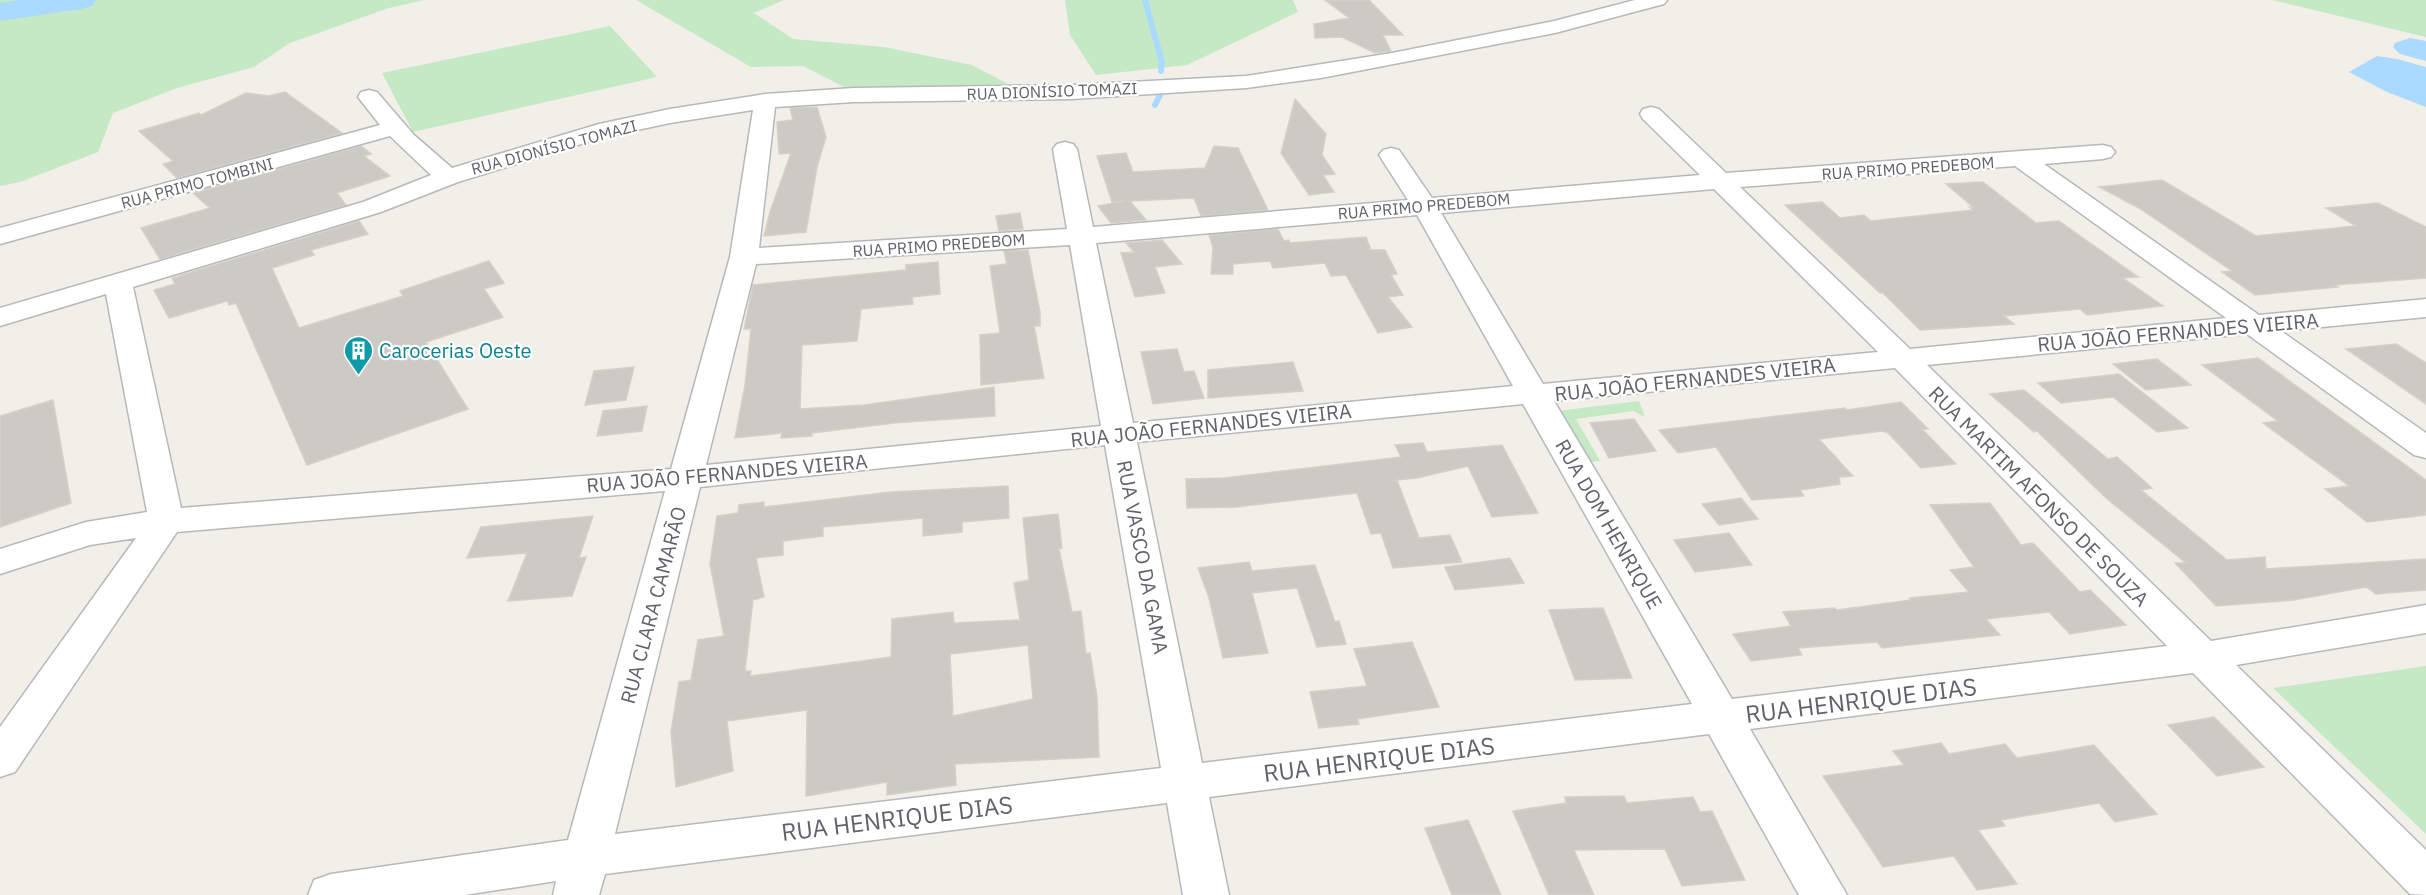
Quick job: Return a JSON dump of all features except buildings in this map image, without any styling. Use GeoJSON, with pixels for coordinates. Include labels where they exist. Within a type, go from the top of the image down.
{"type":"FeatureCollection","features":[{"type":"Feature","properties":{"kind":"street","name":"RUA DIONÍSIO TOMAZI"},"geometry":{"type":"LineString","coordinates":[[0,300],[348,201],[448,177],[599,131],[670,116],[765,101],[854,95],[1072,92],[1246,82],[1321,72],[1556,27],[1657,0]]}},
{"type":"Feature","properties":{"kind":"street"},"geometry":{"type":"LineString","coordinates":[[369,96],[392,125],[436,169],[448,177]]}},
{"type":"Feature","properties":{"kind":"street","name":"RUA CLARA CAMARÃO"},"geometry":{"type":"LineString","coordinates":[[580,876],[744,257],[765,101]]}},
{"type":"Feature","properties":{"kind":"street","name":"RUA MARTIM AFONSO DE SOUZA"},"geometry":{"type":"LineString","coordinates":[[1651,114],[1902,358],[2426,880]]}},
{"type":"Feature","properties":{"kind":"street","name":"RUA PRIMO TOMBINI"},"geometry":{"type":"LineString","coordinates":[[0,228],[392,125]]}},
{"type":"Feature","properties":{"kind":"street","name":"RUA PRIMO TOMBINI"},"geometry":{"type":"LineString","coordinates":[[0,236],[392,125]]}},
{"type":"Feature","properties":{"kind":"street","name":"RUA VASCO DA GAMA"},"geometry":{"type":"LineString","coordinates":[[1065,148],[1118,434],[1187,782],[1206,895]]}},
{"type":"Feature","properties":{"kind":"street","name":"RUA PRIMO PREDEBOM"},"geometry":{"type":"LineString","coordinates":[[744,257],[1081,236],[1718,181],[2023,160],[2103,152]]}},
{"type":"Feature","properties":{"kind":"street","name":"RUA DOM HENRIQUE"},"geometry":{"type":"LineString","coordinates":[[1391,155],[1424,206],[1824,895]]}},
{"type":"Feature","properties":{"kind":"street"},"geometry":{"type":"LineString","coordinates":[[2023,160],[2426,447]]}},
{"type":"Feature","properties":{"kind":"street","name":"RUA DIONÍSIO TOMAZI"},"geometry":{"type":"LineString","coordinates":[[0,317],[372,207],[411,194],[448,177]]}},
{"type":"Feature","properties":{"kind":"street"},"geometry":{"type":"LineString","coordinates":[[0,760],[166,521],[118,283]]}},
{"type":"Feature","properties":{"kind":"street","name":"RUA JOÃO FERNANDES VIEIRA"},"geometry":{"type":"LineString","coordinates":[[0,562],[86,534],[166,521],[687,478],[1118,434],[2426,308]]}},
{"type":"Feature","properties":{"kind":"street","name":"RUA HENRIQUE DIAS"},"geometry":{"type":"LineString","coordinates":[[331,895],[580,876],[1187,782],[1723,718],[2200,657],[2426,619]]}},
{"type":"Feature","properties":{"kind":"green space"},"geometry":{"type":"Polygon","coordinates":[[[0,0],[424,0],[389,8],[290,43],[254,67],[177,88],[113,113],[98,152],[20,182],[0,186],[0,0]]]}},
{"type":"Feature","properties":{"kind":"green space"},"geometry":{"type":"Polygon","coordinates":[[[636,0],[784,0],[754,13],[793,39],[884,47],[972,65],[1008,84],[852,91],[803,66],[751,67],[636,0]]]}},
{"type":"Feature","properties":{"kind":"green space"},"geometry":{"type":"Polygon","coordinates":[[[1065,0],[1293,0],[1298,12],[1187,65],[1096,75],[1070,35],[1065,0]]]}},
{"type":"Feature","properties":{"kind":"green space"},"geometry":{"type":"Polygon","coordinates":[[[2272,0],[2426,0],[2426,37],[2272,0]]]}},
{"type":"Feature","properties":{"kind":"green space"},"geometry":{"type":"Polygon","coordinates":[[[610,26],[657,77],[413,132],[382,73],[610,26]]]}},
{"type":"Feature","properties":{"kind":"green space"},"geometry":{"type":"Polygon","coordinates":[[[1639,401],[1645,417],[1633,411],[1576,419],[1600,461],[1589,462],[1557,411],[1639,401]]]}},
{"type":"Feature","properties":{"kind":"green space"},"geometry":{"type":"Polygon","coordinates":[[[2426,666],[2426,834],[2273,688],[2426,666]]]}},
{"type":"Feature","properties":{"kind":"water"},"geometry":{"type":"Polygon","coordinates":[[[2410,38],[2426,41],[2426,61],[2400,54],[2393,47],[2395,43],[2410,38]]]}},
{"type":"Feature","properties":{"kind":"water"},"geometry":{"type":"Polygon","coordinates":[[[2377,56],[2426,67],[2426,107],[2387,92],[2349,72],[2377,56]]]}},
{"type":"Feature","properties":{"kind":"waterway"},"geometry":{"type":"LineString","coordinates":[[0,12],[81,0]]}},
{"type":"Feature","properties":{"kind":"waterway"},"geometry":{"type":"LineString","coordinates":[[1145,0],[1162,63],[1161,71]]}},
{"type":"Feature","properties":{"kind":"waterway"},"geometry":{"type":"LineString","coordinates":[[1155,105],[1161,93]]}},
{"type":"Feature","properties":{"kind":"place","name":"Carocerias Oeste"},"geometry":{"type":"Point","coordinates":[358,376]}}]}
